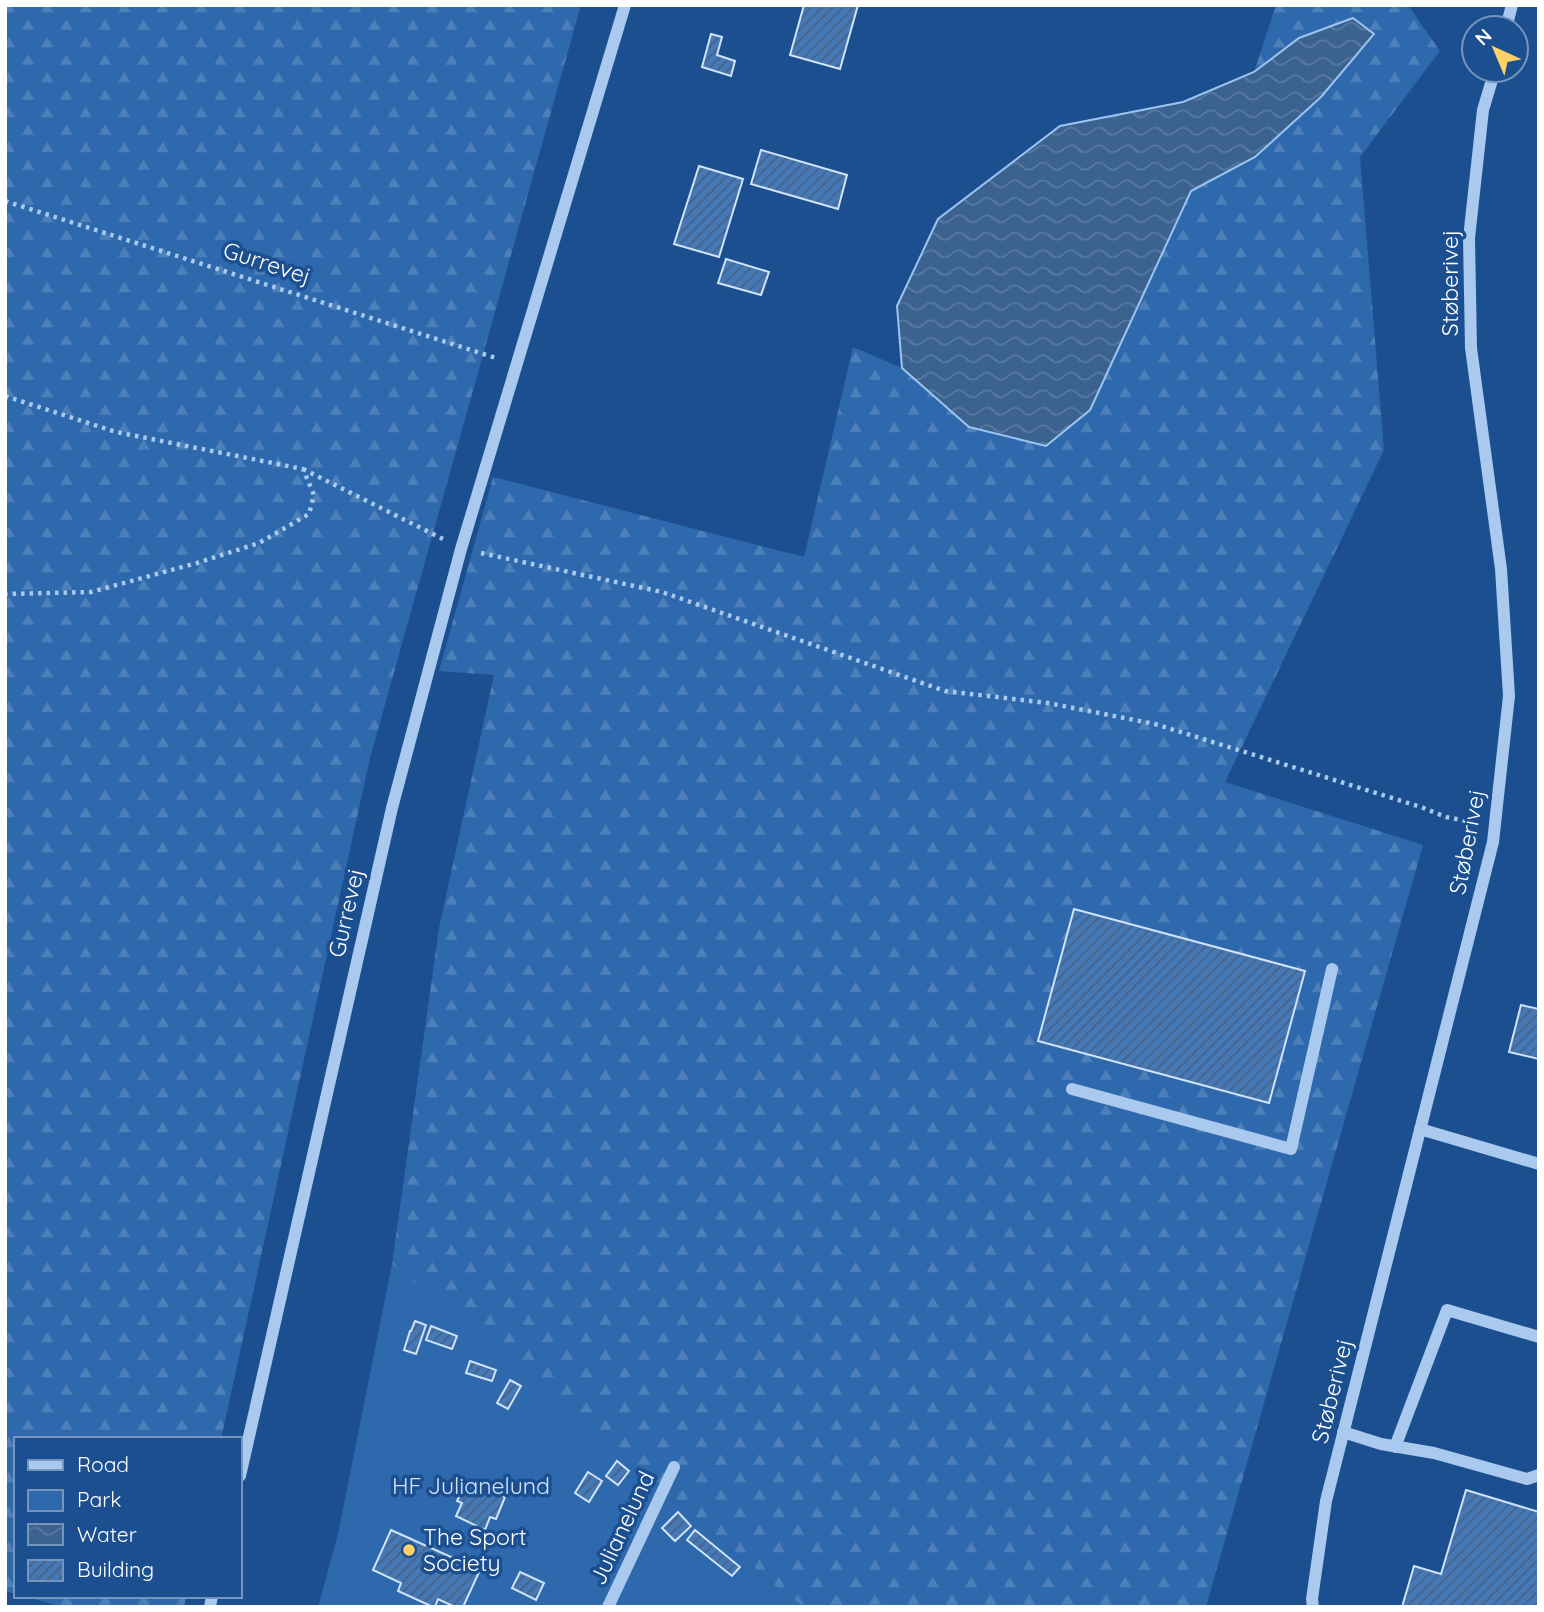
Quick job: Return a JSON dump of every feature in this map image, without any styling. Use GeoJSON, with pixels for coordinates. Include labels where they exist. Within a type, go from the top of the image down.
{"type":"FeatureCollection","features":[{"type":"Feature","properties":{"kind":"street","name":"Gurrevej"},"geometry":{"type":"LineString","coordinates":[[242,1467],[392,808],[461,548],[625,5]]}},
{"type":"Feature","properties":{"kind":"street","name":"Støberivej"},"geometry":{"type":"LineString","coordinates":[[1312,1607],[1326,1501],[1495,827],[1509,696],[1501,569],[1471,348],[1469,238],[1483,110],[1490,84]]}},
{"type":"Feature","properties":{"kind":"street"},"geometry":{"type":"LineString","coordinates":[[1072,1089],[1291,1149],[1332,970]]}},
{"type":"Feature","properties":{"kind":"street"},"geometry":{"type":"LineString","coordinates":[[1420,1129],[1539,1164]]}},
{"type":"Feature","properties":{"kind":"street"},"geometry":{"type":"LineString","coordinates":[[1395,1447],[1447,1310],[1539,1336]]}},
{"type":"Feature","properties":{"kind":"street"},"geometry":{"type":"LineString","coordinates":[[1343,1433],[1381,1444],[1434,1453],[1527,1479],[1539,1475]]}},
{"type":"Feature","properties":{"kind":"street","name":"Julianelund"},"geometry":{"type":"LineString","coordinates":[[608,1607],[674,1466]]}},
{"type":"Feature","properties":{"kind":"path","name":"Gurrevej"},"geometry":{"type":"LineString","coordinates":[[5,201],[517,365]]}},
{"type":"Feature","properties":{"kind":"path"},"geometry":{"type":"LineString","coordinates":[[5,396],[116,432],[303,470],[461,548],[662,592],[945,691],[1048,703],[1155,724],[1446,817],[1495,827]]}},
{"type":"Feature","properties":{"kind":"path"},"geometry":{"type":"LineString","coordinates":[[5,594],[91,592],[258,543],[309,514],[314,495],[303,470]]}},
{"type":"Feature","properties":{"kind":"green space"},"geometry":{"type":"Polygon","coordinates":[[[5,5],[581,5],[370,758],[221,1437],[14,1437],[14,1593],[5,1591],[5,5]]]}},
{"type":"Feature","properties":{"kind":"green space"},"geometry":{"type":"Polygon","coordinates":[[[1276,5],[1408,5],[1440,51],[1360,157],[1384,450],[1225,782],[1423,845],[1206,1607],[804,1607],[392,1264],[439,928],[494,675],[439,671],[493,477],[804,557],[853,347],[902,368],[970,427],[1090,410],[1191,191],[1255,157],[1374,34],[1353,18],[1299,38],[1254,72],[1276,5]]]}},
{"type":"Feature","properties":{"kind":"green space","name":"HF Julianelund"},"geometry":{"type":"Polygon","coordinates":[[[392,1264],[804,1607],[318,1607],[338,1534],[392,1264]]]}},
{"type":"Feature","properties":{"kind":"green space"},"geometry":{"type":"Polygon","coordinates":[[[31,1598],[186,1598],[184,1607],[62,1607],[31,1598]]]}},
{"type":"Feature","properties":{"kind":"water"},"geometry":{"type":"Polygon","coordinates":[[[1353,18],[1374,34],[1321,97],[1255,157],[1191,191],[1090,410],[1046,446],[969,427],[902,368],[897,306],[938,219],[1060,126],[1183,102],[1254,72],[1299,38],[1353,18]]]}},
{"type":"Feature","properties":{"kind":"building"},"geometry":{"type":"Polygon","coordinates":[[[804,5],[858,5],[840,69],[790,55],[804,5]]]}},
{"type":"Feature","properties":{"kind":"building"},"geometry":{"type":"Polygon","coordinates":[[[711,34],[722,37],[717,55],[735,61],[731,76],[702,67],[711,34]]]}},
{"type":"Feature","properties":{"kind":"building"},"geometry":{"type":"Polygon","coordinates":[[[761,150],[847,175],[838,209],[751,184],[761,150]]]}},
{"type":"Feature","properties":{"kind":"building"},"geometry":{"type":"Polygon","coordinates":[[[699,166],[743,179],[719,257],[674,244],[699,166]]]}},
{"type":"Feature","properties":{"kind":"building"},"geometry":{"type":"Polygon","coordinates":[[[726,259],[769,272],[761,295],[718,283],[726,259]]]}},
{"type":"Feature","properties":{"kind":"building"},"geometry":{"type":"Polygon","coordinates":[[[1074,909],[1305,971],[1269,1103],[1038,1041],[1074,909]]]}},
{"type":"Feature","properties":{"kind":"building"},"geometry":{"type":"Polygon","coordinates":[[[1521,1005],[1539,1009],[1539,1059],[1509,1052],[1521,1005]]]}},
{"type":"Feature","properties":{"kind":"building"},"geometry":{"type":"Polygon","coordinates":[[[415,1321],[426,1325],[416,1354],[404,1350],[415,1321]]]}},
{"type":"Feature","properties":{"kind":"building"},"geometry":{"type":"Polygon","coordinates":[[[431,1326],[457,1336],[452,1349],[426,1340],[431,1326]]]}},
{"type":"Feature","properties":{"kind":"building"},"geometry":{"type":"Polygon","coordinates":[[[470,1361],[496,1370],[492,1381],[466,1373],[470,1361]]]}},
{"type":"Feature","properties":{"kind":"building"},"geometry":{"type":"Polygon","coordinates":[[[510,1380],[521,1386],[508,1409],[497,1403],[510,1380]]]}},
{"type":"Feature","properties":{"kind":"building"},"geometry":{"type":"Polygon","coordinates":[[[617,1461],[629,1471],[618,1485],[606,1476],[617,1461]]]}},
{"type":"Feature","properties":{"kind":"building"},"geometry":{"type":"Polygon","coordinates":[[[588,1472],[602,1481],[589,1502],[575,1493],[588,1472]]]}},
{"type":"Feature","properties":{"kind":"building"},"geometry":{"type":"Polygon","coordinates":[[[466,1481],[505,1497],[496,1519],[490,1517],[485,1530],[456,1516],[462,1503],[457,1501],[466,1481]]]}},
{"type":"Feature","properties":{"kind":"building"},"geometry":{"type":"Polygon","coordinates":[[[1466,1490],[1539,1512],[1539,1607],[1402,1607],[1414,1566],[1441,1574],[1466,1490]]]}},
{"type":"Feature","properties":{"kind":"building"},"geometry":{"type":"Polygon","coordinates":[[[678,1512],[691,1526],[675,1541],[662,1528],[678,1512]]]}},
{"type":"Feature","properties":{"kind":"building","name":"The Sport Society"},"geometry":{"type":"Polygon","coordinates":[[[391,1530],[480,1570],[463,1607],[455,1607],[438,1599],[433,1607],[398,1591],[401,1583],[373,1570],[391,1530]]]}},
{"type":"Feature","properties":{"kind":"building"},"geometry":{"type":"Polygon","coordinates":[[[695,1530],[740,1567],[732,1576],[687,1540],[695,1530]]]}},
{"type":"Feature","properties":{"kind":"building"},"geometry":{"type":"Polygon","coordinates":[[[520,1572],[544,1583],[536,1600],[512,1588],[520,1572]]]}},
{"type":"Feature","properties":{"kind":"place","name":"The Sport Society"},"geometry":{"type":"Point","coordinates":[409,1550]}}]}
